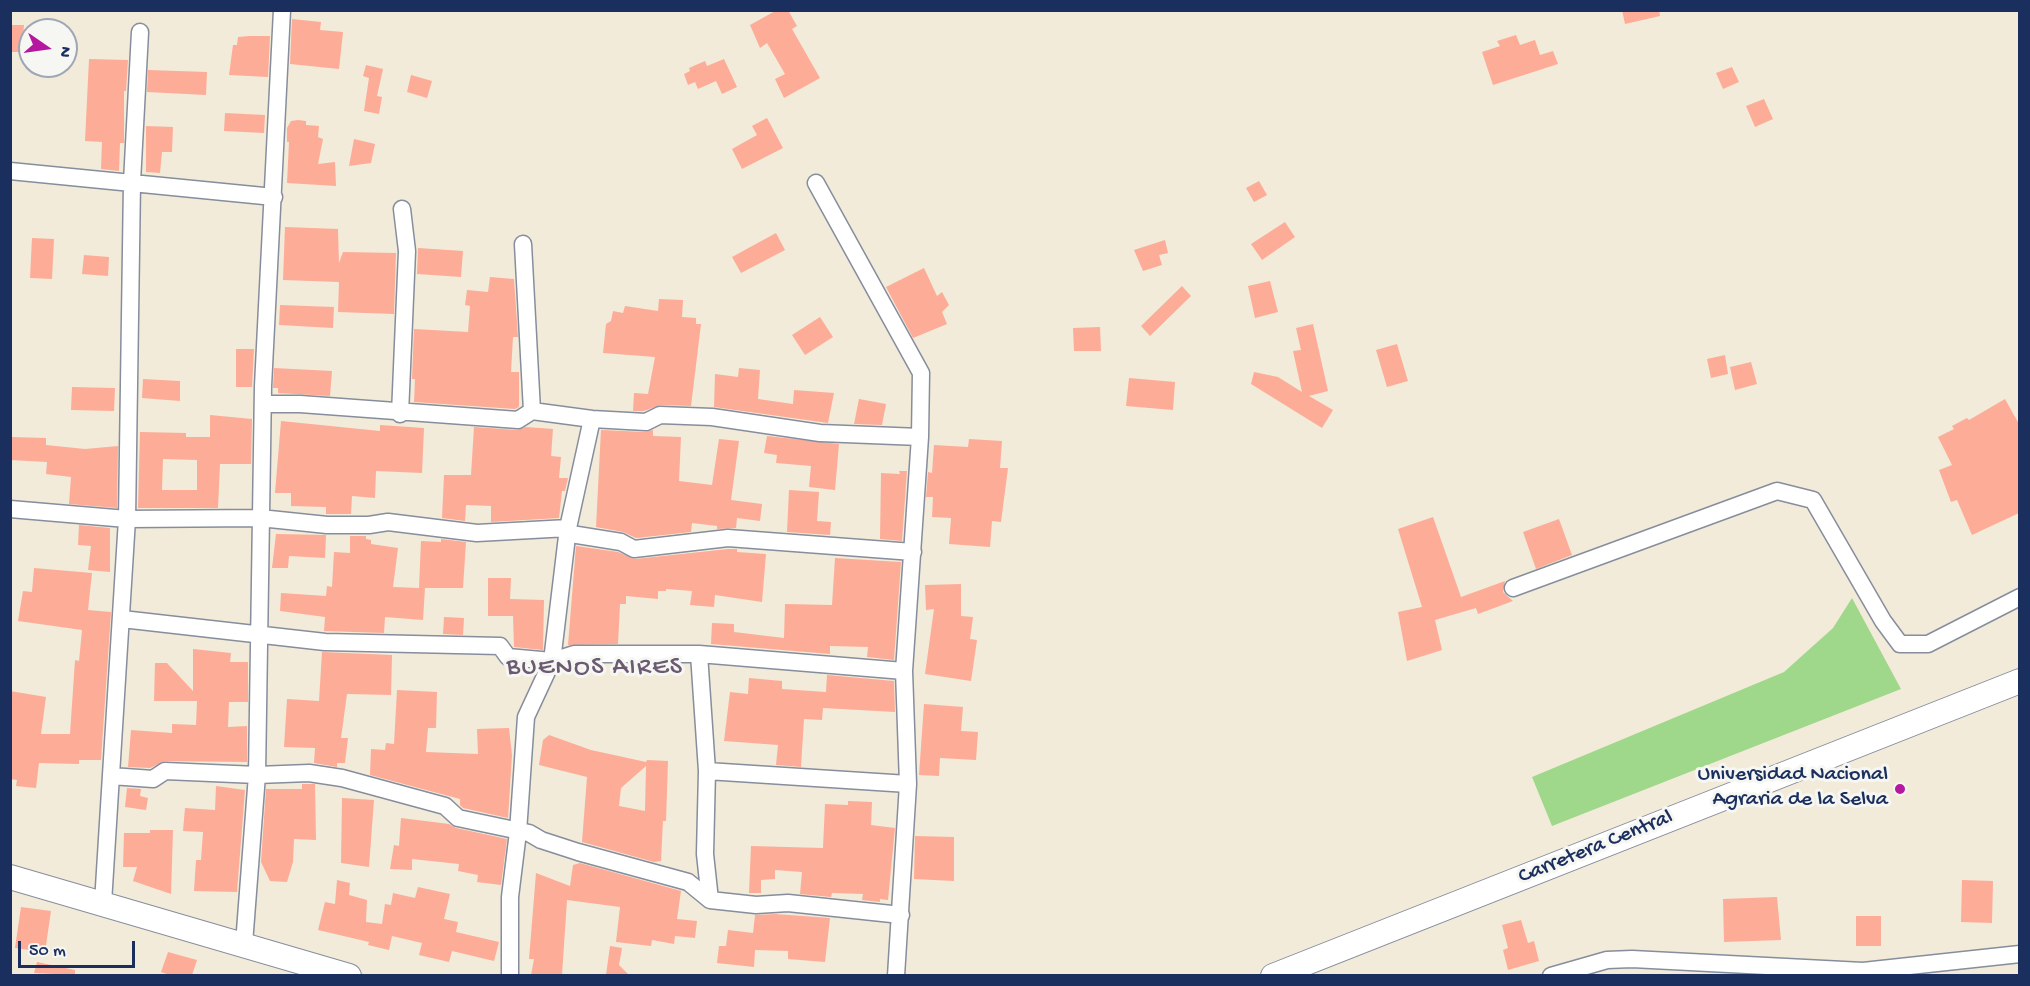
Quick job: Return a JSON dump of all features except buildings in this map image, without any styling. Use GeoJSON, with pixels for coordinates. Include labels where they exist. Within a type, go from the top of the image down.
{"type":"FeatureCollection","features":[{"type":"Feature","properties":{"kind":"highway","name":"Carretera Central"},"geometry":{"type":"LineString","coordinates":[[1273,975],[2019,681]]}},
{"type":"Feature","properties":{"kind":"highway"},"geometry":{"type":"LineString","coordinates":[[10,877],[349,975]]}},
{"type":"Feature","properties":{"kind":"street"},"geometry":{"type":"LineString","coordinates":[[244,944],[257,775],[263,404],[282,10]]}},
{"type":"Feature","properties":{"kind":"street"},"geometry":{"type":"LineString","coordinates":[[103,903],[128,519],[132,182],[140,32]]}},
{"type":"Feature","properties":{"kind":"street"},"geometry":{"type":"LineString","coordinates":[[10,171],[274,196]]}},
{"type":"Feature","properties":{"kind":"street"},"geometry":{"type":"LineString","coordinates":[[816,183],[921,373],[920,437],[904,671],[908,783],[896,975]]}},
{"type":"Feature","properties":{"kind":"street"},"geometry":{"type":"LineString","coordinates":[[400,414],[406,262],[402,209]]}},
{"type":"Feature","properties":{"kind":"street"},"geometry":{"type":"LineString","coordinates":[[523,244],[532,411]]}},
{"type":"Feature","properties":{"kind":"street"},"geometry":{"type":"LineString","coordinates":[[263,404],[518,420],[532,411],[592,419],[646,422],[660,415],[712,417],[820,433],[920,437]]}},
{"type":"Feature","properties":{"kind":"street"},"geometry":{"type":"LineString","coordinates":[[510,975],[510,897],[518,832],[526,717],[552,661],[568,528],[592,419]]}},
{"type":"Feature","properties":{"kind":"street"},"geometry":{"type":"LineString","coordinates":[[1513,588],[1777,492],[1813,500],[1883,621],[1900,644],[1928,644],[2019,597]]}},
{"type":"Feature","properties":{"kind":"street"},"geometry":{"type":"LineString","coordinates":[[10,509],[128,519],[260,518],[327,525],[369,525],[388,522],[477,533],[568,528]]}},
{"type":"Feature","properties":{"kind":"street"},"geometry":{"type":"LineString","coordinates":[[568,528],[571,534],[621,542],[634,549],[728,538],[913,552]]}},
{"type":"Feature","properties":{"kind":"street"},"geometry":{"type":"LineString","coordinates":[[122,619],[325,642],[500,646],[508,657],[552,661],[574,654],[699,654],[904,671]]}},
{"type":"Feature","properties":{"kind":"street"},"geometry":{"type":"LineString","coordinates":[[699,654],[707,771],[705,854],[710,900]]}},
{"type":"Feature","properties":{"kind":"street"},"geometry":{"type":"LineString","coordinates":[[111,776],[153,780],[165,771],[257,775],[309,774],[342,778],[445,806],[458,818],[518,832],[529,832],[542,840],[578,852],[688,882],[710,900],[756,905],[788,903],[901,915]]}},
{"type":"Feature","properties":{"kind":"street"},"geometry":{"type":"LineString","coordinates":[[707,771],[908,783]]}},
{"type":"Feature","properties":{"kind":"street"},"geometry":{"type":"LineString","coordinates":[[1551,975],[1607,960],[1632,959],[1863,971],[2019,954]]}},
{"type":"Feature","properties":{"kind":"green space"},"geometry":{"type":"Polygon","coordinates":[[[1852,598],[1901,689],[1552,826],[1532,777],[1784,672],[1833,628],[1852,598]]]}},
{"type":"Feature","properties":{"kind":"place","name":"Universidad Nacional Agraria de la Selva"},"geometry":{"type":"Point","coordinates":[1900,789]}},
{"type":"Feature","properties":{"kind":"district","name":"BUENOS AIRES"},"geometry":{"type":"Point","coordinates":[595,669]}}]}
